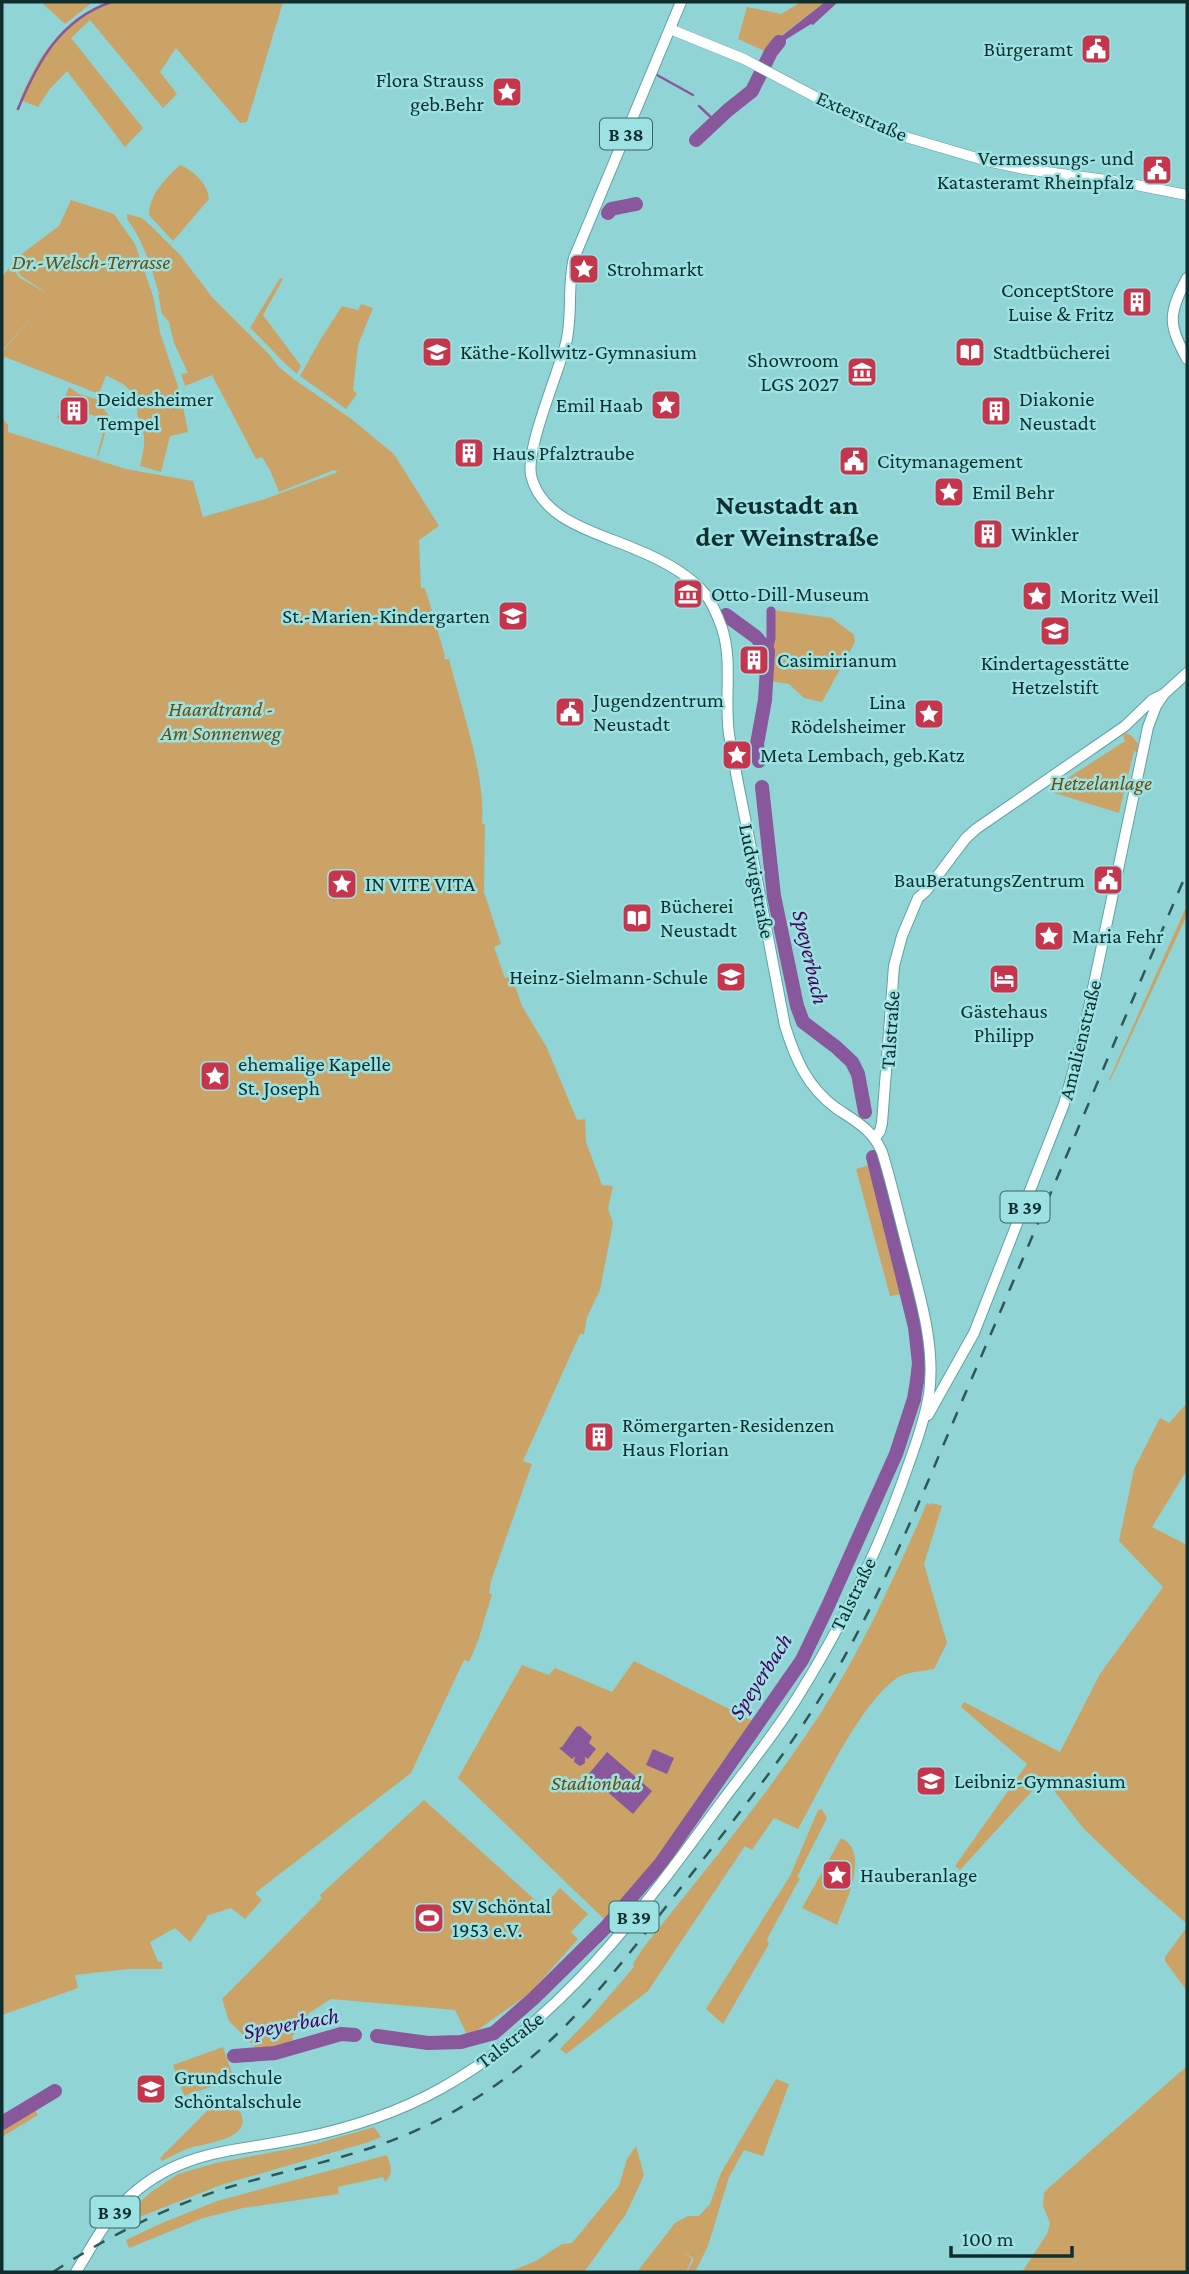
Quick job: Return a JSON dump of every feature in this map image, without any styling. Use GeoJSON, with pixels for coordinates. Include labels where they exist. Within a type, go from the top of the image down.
{"type":"FeatureCollection","features":[{"type":"Feature","properties":{"kind":"main road","name":"B 38"},"geometry":{"type":"LineString","coordinates":[[670,29],[681,2]]}},
{"type":"Feature","properties":{"kind":"main road","name":"Exterstraße"},"geometry":{"type":"LineString","coordinates":[[670,29],[723,49],[861,121],[929,144],[1024,169],[1121,182],[1187,195]]}},
{"type":"Feature","properties":{"kind":"main road","name":"Ludwigstraße"},"geometry":{"type":"LineString","coordinates":[[670,29],[582,239],[570,275],[569,330],[530,463],[535,486],[547,503],[562,516],[589,531],[665,563],[704,593],[711,602],[723,630],[727,649],[729,732],[788,1035],[799,1066],[815,1088],[837,1108],[864,1126],[875,1138]]}},
{"type":"Feature","properties":{"kind":"main road"},"geometry":{"type":"LineString","coordinates":[[1187,278],[1178,296],[1172,318],[1176,338],[1187,359]]}},
{"type":"Feature","properties":{"kind":"main road","name":"Talstraße"},"geometry":{"type":"LineString","coordinates":[[76,2272],[111,2217],[125,2201],[161,2172],[209,2153],[310,2136],[367,2120],[416,2102],[486,2060],[552,2006],[619,1935],[653,1895],[795,1702],[840,1622],[872,1556],[896,1500],[921,1428],[929,1393],[929,1345],[918,1290],[886,1163],[875,1138],[880,1131],[884,1106],[894,966],[902,936],[918,898],[966,838],[1125,726],[1152,700],[1164,694],[1187,673]]}},
{"type":"Feature","properties":{"kind":"main road","name":"Amalienstraße"},"geometry":{"type":"LineString","coordinates":[[921,1428],[974,1333],[1050,1144],[1078,1059],[1148,727],[1164,694]]}},
{"type":"Feature","properties":{"kind":"main road"},"geometry":{"type":"LineString","coordinates":[[1139,713],[1148,727]]}},
{"type":"Feature","properties":{"kind":"main road"},"geometry":{"type":"LineString","coordinates":[[1125,726],[1138,729],[1145,742]]}},
{"type":"Feature","properties":{"kind":"main road"},"geometry":{"type":"LineString","coordinates":[[864,1126],[877,1120],[884,1106]]}},
{"type":"Feature","properties":{"kind":"main road"},"geometry":{"type":"LineString","coordinates":[[930,1377],[942,1378],[952,1374]]}},
{"type":"Feature","properties":{"kind":"green space"},"geometry":{"type":"Polygon","coordinates":[[[41,2],[93,2],[65,24],[41,2]]]}},
{"type":"Feature","properties":{"kind":"green space"},"geometry":{"type":"Polygon","coordinates":[[[114,2],[283,2],[247,122],[240,123],[176,48],[160,72],[177,94],[163,108],[90,20],[71,38],[143,128],[125,147],[67,71],[38,107],[20,100],[36,67],[55,39],[81,17],[114,2]]]}},
{"type":"Feature","properties":{"kind":"green space"},"geometry":{"type":"Polygon","coordinates":[[[801,2],[825,2],[774,41],[767,52],[738,39],[747,7],[781,14],[801,2]]]}},
{"type":"Feature","properties":{"kind":"green space"},"geometry":{"type":"Polygon","coordinates":[[[180,165],[199,179],[206,188],[209,199],[173,241],[149,215],[155,194],[180,165]]]}},
{"type":"Feature","properties":{"kind":"green space","name":"Dr.-Welsch-Terrasse"},"geometry":{"type":"Polygon","coordinates":[[[71,200],[114,214],[135,244],[153,296],[160,332],[181,396],[188,432],[170,436],[161,472],[140,466],[144,435],[137,414],[138,397],[123,384],[106,375],[99,394],[5,357],[2,361],[2,352],[41,306],[2,351],[2,277],[11,266],[20,278],[48,294],[21,276],[11,264],[59,226],[71,200]]]}},
{"type":"Feature","properties":{"kind":"green space","name":"Haardtrand - Am Sonnenweg"},"geometry":{"type":"Polygon","coordinates":[[[127,214],[142,218],[181,256],[212,297],[279,367],[350,418],[394,454],[439,526],[419,540],[421,588],[425,588],[444,659],[449,659],[476,763],[482,824],[485,824],[484,892],[501,944],[494,947],[505,978],[512,977],[522,1006],[547,1048],[577,1120],[585,1119],[586,1142],[602,1185],[613,1186],[608,1209],[613,1223],[600,1290],[587,1317],[584,1334],[580,1334],[523,1461],[532,1464],[491,1581],[489,1593],[492,1594],[478,1641],[469,1662],[464,1660],[411,1773],[255,1893],[262,1900],[245,1919],[231,1908],[206,1916],[190,1942],[175,1928],[150,1942],[158,1962],[162,1962],[162,1969],[129,1969],[75,1975],[78,1988],[2,2015],[2,418],[8,425],[8,432],[126,469],[193,481],[203,517],[265,499],[338,472],[334,470],[279,492],[262,457],[256,459],[212,375],[185,386],[181,374],[188,373],[174,343],[169,322],[162,314],[158,294],[161,295],[146,254],[127,219],[127,214]]]}},
{"type":"Feature","properties":{"kind":"green space"},"geometry":{"type":"Polygon","coordinates":[[[280,278],[283,279],[263,315],[301,366],[297,374],[250,328],[280,278]]]}},
{"type":"Feature","properties":{"kind":"green space"},"geometry":{"type":"Polygon","coordinates":[[[361,304],[373,308],[358,345],[353,390],[357,394],[346,409],[300,376],[342,306],[358,310],[361,304]]]}},
{"type":"Feature","properties":{"kind":"green space"},"geometry":{"type":"Polygon","coordinates":[[[69,387],[79,394],[96,399],[110,417],[98,457],[104,419],[86,413],[79,426],[57,418],[69,387]]]}},
{"type":"Feature","properties":{"kind":"green space"},"geometry":{"type":"Polygon","coordinates":[[[774,610],[832,618],[854,635],[855,642],[822,702],[804,698],[789,684],[769,681],[770,651],[775,634],[774,610]]]}},
{"type":"Feature","properties":{"kind":"green space","name":"Hetzelanlage"},"geometry":{"type":"Polygon","coordinates":[[[1126,733],[1138,744],[1119,813],[1048,791],[1125,741],[1123,735],[1126,733]]]}},
{"type":"Feature","properties":{"kind":"green space"},"geometry":{"type":"Polygon","coordinates":[[[1187,905],[1187,915],[1110,1081],[1109,1080],[1187,905]]]}},
{"type":"Feature","properties":{"kind":"green space"},"geometry":{"type":"Polygon","coordinates":[[[872,1164],[904,1294],[890,1296],[856,1169],[872,1164]]]}},
{"type":"Feature","properties":{"kind":"green space"},"geometry":{"type":"Polygon","coordinates":[[[1187,1403],[1187,1470],[1152,1527],[1187,1545],[1187,1924],[1084,1829],[1044,1778],[960,1870],[955,1866],[1027,1764],[961,1707],[964,1702],[1060,1752],[1100,1674],[1163,1587],[1119,1541],[1134,1469],[1160,1418],[1169,1423],[1187,1403]]]}},
{"type":"Feature","properties":{"kind":"green space"},"geometry":{"type":"Polygon","coordinates":[[[927,1503],[942,1506],[924,1564],[947,1643],[934,1669],[901,1676],[883,1690],[855,1726],[798,1829],[774,1818],[752,1850],[745,1846],[648,1991],[566,2054],[560,2049],[634,1967],[633,1964],[643,1948],[758,1802],[822,1711],[866,1635],[927,1503]]]}},
{"type":"Feature","properties":{"kind":"green space","name":"Stadionbad"},"geometry":{"type":"Polygon","coordinates":[[[634,1661],[755,1722],[653,1868],[607,1922],[458,1778],[522,1665],[549,1675],[555,1668],[612,1692],[634,1661]]]}},
{"type":"Feature","properties":{"kind":"green space","name":"SV Schöntal 1953 e.V."},"geometry":{"type":"Polygon","coordinates":[[[424,1800],[543,1907],[560,1888],[588,1914],[571,1932],[578,1939],[531,1992],[468,2037],[455,2010],[331,1999],[309,2013],[292,2037],[293,2042],[258,2050],[229,2021],[222,1999],[322,1898],[320,1895],[424,1800]]]}},
{"type":"Feature","properties":{"kind":"green space"},"geometry":{"type":"Polygon","coordinates":[[[822,1809],[827,1818],[797,1877],[800,1878],[767,1939],[769,1944],[723,2024],[706,2009],[790,1876],[818,1810],[822,1809]]]}},
{"type":"Feature","properties":{"kind":"green space","name":"Hauberanlage"},"geometry":{"type":"Polygon","coordinates":[[[841,1838],[850,1845],[855,1866],[850,1891],[837,1925],[802,1908],[841,1838]]]}},
{"type":"Feature","properties":{"kind":"green space"},"geometry":{"type":"Polygon","coordinates":[[[1187,1927],[1187,1991],[1165,1961],[1165,1957],[1187,1927]]]}},
{"type":"Feature","properties":{"kind":"green space"},"geometry":{"type":"Polygon","coordinates":[[[223,2047],[234,2079],[184,2096],[173,2065],[223,2047]]]}},
{"type":"Feature","properties":{"kind":"green space"},"geometry":{"type":"Polygon","coordinates":[[[1187,2066],[1187,2272],[1022,2272],[1047,2234],[1050,2223],[1043,2206],[1044,2192],[1187,2066]]]}},
{"type":"Feature","properties":{"kind":"green space"},"geometry":{"type":"Polygon","coordinates":[[[776,2079],[789,2084],[763,2156],[744,2150],[729,2177],[708,2246],[695,2272],[687,2272],[694,2259],[683,2251],[692,2259],[686,2272],[637,2272],[675,2223],[688,2216],[699,2216],[710,2204],[721,2173],[776,2079]]]}},
{"type":"Feature","properties":{"kind":"green space"},"geometry":{"type":"Polygon","coordinates":[[[219,2103],[230,2104],[239,2110],[243,2120],[241,2128],[226,2138],[187,2149],[162,2161],[160,2158],[209,2109],[219,2103]]]}},
{"type":"Feature","properties":{"kind":"green space"},"geometry":{"type":"Polygon","coordinates":[[[33,2106],[38,2115],[2,2137],[2,2127],[33,2106]]]}},
{"type":"Feature","properties":{"kind":"green space"},"geometry":{"type":"Polygon","coordinates":[[[374,2127],[381,2137],[369,2142],[221,2185],[129,2221],[126,2214],[151,2192],[178,2174],[216,2163],[315,2144],[374,2127]]]}},
{"type":"Feature","properties":{"kind":"green space"},"geometry":{"type":"Polygon","coordinates":[[[636,2146],[644,2175],[626,2214],[584,2272],[508,2272],[536,2261],[562,2244],[572,2243],[619,2186],[627,2159],[636,2146]]]}},
{"type":"Feature","properties":{"kind":"green space"},"geometry":{"type":"Polygon","coordinates":[[[387,2155],[391,2172],[385,2182],[383,2177],[338,2187],[339,2194],[243,2208],[203,2218],[129,2248],[126,2240],[217,2201],[387,2155]]]}},
{"type":"Feature","properties":{"kind":"shaded area"},"geometry":{"type":"Polygon","coordinates":[[[825,2],[838,2],[813,25],[782,42],[770,59],[765,56],[774,42],[825,2]]]}},
{"type":"Feature","properties":{"kind":"shaded area"},"geometry":{"type":"Polygon","coordinates":[[[580,1726],[592,1737],[589,1743],[596,1749],[588,1759],[585,1757],[585,1763],[580,1766],[574,1762],[575,1756],[572,1759],[559,1748],[576,1727],[580,1726]]]}},
{"type":"Feature","properties":{"kind":"shaded area"},"geometry":{"type":"Polygon","coordinates":[[[653,1749],[674,1758],[667,1774],[646,1765],[653,1749]]]}},
{"type":"Feature","properties":{"kind":"shaded area"},"geometry":{"type":"Polygon","coordinates":[[[607,1752],[652,1791],[633,1814],[588,1775],[607,1752]]]}},
{"type":"Feature","properties":{"kind":"waterway"},"geometry":{"type":"LineString","coordinates":[[18,109],[43,59],[64,31],[93,10],[111,2]]}},
{"type":"Feature","properties":{"kind":"waterway"},"geometry":{"type":"LineString","coordinates":[[696,140],[752,91],[771,52],[779,42]]}},
{"type":"Feature","properties":{"kind":"waterway"},"geometry":{"type":"LineString","coordinates":[[657,75],[693,95]]}},
{"type":"Feature","properties":{"kind":"waterway"},"geometry":{"type":"LineString","coordinates":[[699,106],[716,122]]}},
{"type":"Feature","properties":{"kind":"waterway"},"geometry":{"type":"LineString","coordinates":[[608,213],[611,209],[636,204]]}},
{"type":"Feature","properties":{"kind":"waterway","name":"Speyerbach"},"geometry":{"type":"LineString","coordinates":[[768,651],[771,611]]}},
{"type":"Feature","properties":{"kind":"waterway","name":"Speyerbach"},"geometry":{"type":"LineString","coordinates":[[726,615],[756,637],[768,651],[765,700],[757,744],[759,761]]}},
{"type":"Feature","properties":{"kind":"waterway","name":"Speyerbach"},"geometry":{"type":"LineString","coordinates":[[762,787],[774,896],[797,1006],[803,1022],[852,1062],[858,1074],[865,1112]]}},
{"type":"Feature","properties":{"kind":"waterway","name":"Speyerbach"},"geometry":{"type":"LineString","coordinates":[[377,2036],[428,2043],[461,2042],[494,2033],[534,1998],[606,1927],[661,1863],[802,1660],[896,1454],[917,1381],[919,1363],[915,1327],[873,1157]]}},
{"type":"Feature","properties":{"kind":"waterway","name":"Speyerbach"},"geometry":{"type":"LineString","coordinates":[[234,2056],[275,2053],[341,2034],[355,2035]]}},
{"type":"Feature","properties":{"kind":"waterway","name":"Speyerbach"},"geometry":{"type":"LineString","coordinates":[[2,2123],[55,2091]]}},
{"type":"Feature","properties":{"kind":"railway"},"geometry":{"type":"LineString","coordinates":[[53,2272],[114,2236],[178,2205],[223,2189],[379,2145],[422,2128],[450,2113],[490,2089],[544,2046],[592,1997],[636,1945],[791,1742],[825,1690],[868,1613],[923,1493],[1187,872]]}},
{"type":"Feature","properties":{"kind":"place","name":"Bürgeramt"},"geometry":{"type":"Point","coordinates":[1096,49]}},
{"type":"Feature","properties":{"kind":"place","name":"Flora Strauss geb.Behr"},"geometry":{"type":"Point","coordinates":[507,92]}},
{"type":"Feature","properties":{"kind":"place","name":"Vermessungs- und Katasteramt Rheinpfalz"},"geometry":{"type":"Point","coordinates":[1157,170]}},
{"type":"Feature","properties":{"kind":"place","name":"Strohmarkt"},"geometry":{"type":"Point","coordinates":[584,269]}},
{"type":"Feature","properties":{"kind":"place","name":"ConceptStore Luise & Fritz"},"geometry":{"type":"Point","coordinates":[1137,302]}},
{"type":"Feature","properties":{"kind":"place","name":"Käthe-Kollwitz-Gymnasium"},"geometry":{"type":"Point","coordinates":[437,352]}},
{"type":"Feature","properties":{"kind":"place","name":"Stadtbücherei"},"geometry":{"type":"Point","coordinates":[970,352]}},
{"type":"Feature","properties":{"kind":"place","name":"Showroom LGS 2027"},"geometry":{"type":"Point","coordinates":[862,372]}},
{"type":"Feature","properties":{"kind":"place","name":"Emil Haab"},"geometry":{"type":"Point","coordinates":[666,405]}},
{"type":"Feature","properties":{"kind":"place","name":"Deidesheimer Tempel"},"geometry":{"type":"Point","coordinates":[74,411]}},
{"type":"Feature","properties":{"kind":"place","name":"Diakonie Neustadt"},"geometry":{"type":"Point","coordinates":[996,411]}},
{"type":"Feature","properties":{"kind":"place","name":"Haus Pfalztraube"},"geometry":{"type":"Point","coordinates":[469,453]}},
{"type":"Feature","properties":{"kind":"place","name":"Citymanagement"},"geometry":{"type":"Point","coordinates":[854,461]}},
{"type":"Feature","properties":{"kind":"place","name":"Emil Behr"},"geometry":{"type":"Point","coordinates":[949,492]}},
{"type":"Feature","properties":{"kind":"place","name":"Winkler"},"geometry":{"type":"Point","coordinates":[988,534]}},
{"type":"Feature","properties":{"kind":"place","name":"Otto-Dill-Museum"},"geometry":{"type":"Point","coordinates":[688,594]}},
{"type":"Feature","properties":{"kind":"place","name":"Moritz Weil"},"geometry":{"type":"Point","coordinates":[1037,596]}},
{"type":"Feature","properties":{"kind":"place","name":"St.-Marien-Kindergarten"},"geometry":{"type":"Point","coordinates":[513,616]}},
{"type":"Feature","properties":{"kind":"place","name":"Kindertagesstätte Hetzelstift"},"geometry":{"type":"Point","coordinates":[1055,631]}},
{"type":"Feature","properties":{"kind":"place","name":"Casimirianum"},"geometry":{"type":"Point","coordinates":[754,660]}},
{"type":"Feature","properties":{"kind":"place","name":"Jugendzentrum Neustadt"},"geometry":{"type":"Point","coordinates":[570,712]}},
{"type":"Feature","properties":{"kind":"place","name":"Lina Rödelsheimer"},"geometry":{"type":"Point","coordinates":[929,714]}},
{"type":"Feature","properties":{"kind":"place","name":"Meta Lembach, geb.Katz"},"geometry":{"type":"Point","coordinates":[737,755]}},
{"type":"Feature","properties":{"kind":"place","name":"BauBeratungsZentrum"},"geometry":{"type":"Point","coordinates":[1108,880]}},
{"type":"Feature","properties":{"kind":"place","name":"IN VITE VITA"},"geometry":{"type":"Point","coordinates":[342,884]}},
{"type":"Feature","properties":{"kind":"place","name":"Bücherei Neustadt"},"geometry":{"type":"Point","coordinates":[637,918]}},
{"type":"Feature","properties":{"kind":"place","name":"Maria Fehr"},"geometry":{"type":"Point","coordinates":[1049,936]}},
{"type":"Feature","properties":{"kind":"place","name":"Heinz-Sielmann-Schule"},"geometry":{"type":"Point","coordinates":[731,977]}},
{"type":"Feature","properties":{"kind":"place","name":"Gästehaus Philipp"},"geometry":{"type":"Point","coordinates":[1004,979]}},
{"type":"Feature","properties":{"kind":"place","name":"ehemalige Kapelle St. Joseph"},"geometry":{"type":"Point","coordinates":[215,1076]}},
{"type":"Feature","properties":{"kind":"place","name":"Römergarten-Residenzen Haus Florian"},"geometry":{"type":"Point","coordinates":[599,1437]}},
{"type":"Feature","properties":{"kind":"place","name":"Leibniz-Gymnasium"},"geometry":{"type":"Point","coordinates":[931,1781]}},
{"type":"Feature","properties":{"kind":"place","name":"Hauberanlage"},"geometry":{"type":"Point","coordinates":[837,1875]}},
{"type":"Feature","properties":{"kind":"place","name":"SV Schöntal 1953 e.V."},"geometry":{"type":"Point","coordinates":[429,1918]}},
{"type":"Feature","properties":{"kind":"place","name":"Grundschule Schöntalschule"},"geometry":{"type":"Point","coordinates":[151,2089]}},
{"type":"Feature","properties":{"kind":"district","name":"Neustadt an der Weinstraße"},"geometry":{"type":"Point","coordinates":[787,520]}}]}
